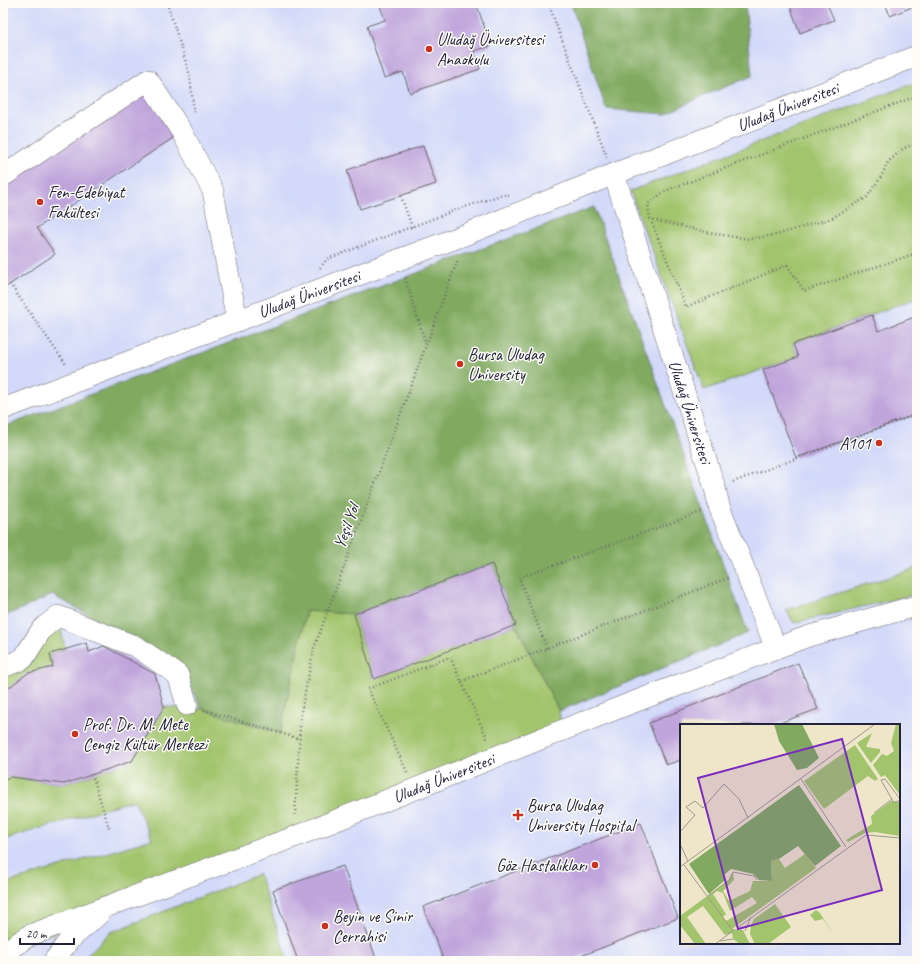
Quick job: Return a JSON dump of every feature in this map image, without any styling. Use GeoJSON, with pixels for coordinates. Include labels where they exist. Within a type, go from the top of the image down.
{"type":"FeatureCollection","features":[{"type":"Feature","properties":{"kind":"street","name":"Uludağ Üniversitesi"},"geometry":{"type":"LineString","coordinates":[[3,409],[467,234],[614,174],[917,56]]}},
{"type":"Feature","properties":{"kind":"street"},"geometry":{"type":"LineString","coordinates":[[3,176],[148,80],[182,132],[214,191],[237,321]]}},
{"type":"Feature","properties":{"kind":"street","name":"Uludağ Üniversitesi"},"geometry":{"type":"LineString","coordinates":[[614,174],[717,497],[776,648]]}},
{"type":"Feature","properties":{"kind":"street","name":"Uludağ Üniversitesi"},"geometry":{"type":"LineString","coordinates":[[3,953],[30,935],[294,837],[621,707],[776,648],[809,636],[912,607],[917,608]]}},
{"type":"Feature","properties":{"kind":"street"},"geometry":{"type":"LineString","coordinates":[[3,667],[23,659],[42,629],[58,616],[137,647],[178,675],[186,705]]}},
{"type":"Feature","properties":{"kind":"street","name":"Uludağ Üniversitesi"},"geometry":{"type":"LineString","coordinates":[[54,961],[69,940],[110,905]]}},
{"type":"Feature","properties":{"kind":"street"},"geometry":{"type":"LineString","coordinates":[[3,960],[8,961]]}},
{"type":"Feature","properties":{"kind":"path"},"geometry":{"type":"LineString","coordinates":[[167,3],[190,75],[194,113]]}},
{"type":"Feature","properties":{"kind":"path"},"geometry":{"type":"LineString","coordinates":[[548,3],[614,174]]}},
{"type":"Feature","properties":{"kind":"path"},"geometry":{"type":"LineString","coordinates":[[917,96],[665,191],[648,204],[651,219],[686,307],[787,265],[804,291],[917,253]]}},
{"type":"Feature","properties":{"kind":"path"},"geometry":{"type":"LineString","coordinates":[[651,219],[715,234],[749,239],[776,235],[832,218],[867,197],[881,177],[888,162],[904,148],[917,143]]}},
{"type":"Feature","properties":{"kind":"path"},"geometry":{"type":"LineString","coordinates":[[317,271],[327,259],[501,195],[516,195]]}},
{"type":"Feature","properties":{"kind":"path"},"geometry":{"type":"LineString","coordinates":[[401,196],[412,227]]}},
{"type":"Feature","properties":{"kind":"path","name":"Yeşil Yol"},"geometry":{"type":"LineString","coordinates":[[294,837],[301,712],[314,648],[467,234]]}},
{"type":"Feature","properties":{"kind":"path"},"geometry":{"type":"LineString","coordinates":[[399,260],[426,344]]}},
{"type":"Feature","properties":{"kind":"path"},"geometry":{"type":"LineString","coordinates":[[10,284],[77,381]]}},
{"type":"Feature","properties":{"kind":"path"},"geometry":{"type":"LineString","coordinates":[[547,648],[519,578],[917,414]]}},
{"type":"Feature","properties":{"kind":"path"},"geometry":{"type":"LineString","coordinates":[[462,682],[745,571]]}},
{"type":"Feature","properties":{"kind":"path"},"geometry":{"type":"LineString","coordinates":[[414,789],[368,689],[450,657],[496,757]]}},
{"type":"Feature","properties":{"kind":"path"},"geometry":{"type":"LineString","coordinates":[[186,705],[300,739]]}},
{"type":"Feature","properties":{"kind":"path"},"geometry":{"type":"LineString","coordinates":[[92,774],[110,831]]}},
{"type":"Feature","properties":{"kind":"shaded area","name":"Bursa Uludag University"},"geometry":{"type":"Polygon","coordinates":[[[3,3],[917,3],[917,961],[3,961],[3,3]]]}},
{"type":"Feature","properties":{"kind":"green space"},"geometry":{"type":"Polygon","coordinates":[[[571,3],[745,3],[752,76],[665,114],[606,109],[571,3]]]}},
{"type":"Feature","properties":{"kind":"green space"},"geometry":{"type":"Polygon","coordinates":[[[917,82],[917,298],[793,343],[798,357],[704,390],[630,191],[917,82]]]}},
{"type":"Feature","properties":{"kind":"green space"},"geometry":{"type":"Polygon","coordinates":[[[594,207],[748,633],[559,711],[516,625],[492,564],[354,614],[306,611],[280,733],[202,709],[177,663],[52,595],[3,617],[3,427],[594,207]]]}},
{"type":"Feature","properties":{"kind":"green space"},"geometry":{"type":"Polygon","coordinates":[[[917,568],[917,597],[908,596],[794,623],[786,610],[917,568]]]}},
{"type":"Feature","properties":{"kind":"green space"},"geometry":{"type":"Polygon","coordinates":[[[306,611],[354,614],[374,678],[516,625],[559,711],[562,730],[3,953],[3,884],[152,839],[134,800],[3,840],[3,780],[10,777],[64,784],[131,761],[164,707],[202,709],[280,733],[306,611]]]}},
{"type":"Feature","properties":{"kind":"green space"},"geometry":{"type":"Polygon","coordinates":[[[58,616],[65,649],[50,654],[53,667],[3,692],[3,667],[58,616]]]}},
{"type":"Feature","properties":{"kind":"green space"},"geometry":{"type":"Polygon","coordinates":[[[259,874],[288,961],[82,961],[109,933],[259,874]]]}},
{"type":"Feature","properties":{"kind":"building","name":"Uludağ Üniversitesi Anaokulu"},"geometry":{"type":"Polygon","coordinates":[[[379,3],[476,3],[491,46],[474,51],[480,69],[410,93],[403,72],[384,78],[367,26],[385,20],[379,3]]]}},
{"type":"Feature","properties":{"kind":"building"},"geometry":{"type":"Polygon","coordinates":[[[789,3],[834,3],[828,6],[834,20],[800,33],[789,3]]]}},
{"type":"Feature","properties":{"kind":"building"},"geometry":{"type":"Polygon","coordinates":[[[885,3],[917,3],[917,5],[890,16],[885,3]]]}},
{"type":"Feature","properties":{"kind":"building","name":"Fen-Edebiyat Fakültesi"},"geometry":{"type":"Polygon","coordinates":[[[148,80],[182,132],[37,228],[55,254],[3,289],[3,176],[148,80]]]}},
{"type":"Feature","properties":{"kind":"building"},"geometry":{"type":"Polygon","coordinates":[[[423,146],[436,184],[360,209],[347,170],[423,146]]]}},
{"type":"Feature","properties":{"kind":"building"},"geometry":{"type":"Polygon","coordinates":[[[872,315],[878,331],[917,316],[917,414],[796,458],[763,370],[798,357],[793,344],[872,315]]]}},
{"type":"Feature","properties":{"kind":"building"},"geometry":{"type":"Polygon","coordinates":[[[492,564],[516,625],[374,679],[354,614],[492,564]]]}},
{"type":"Feature","properties":{"kind":"building","name":"Prof. Dr. M. Mete Cengiz Kültür Merkezi"},"geometry":{"type":"Polygon","coordinates":[[[87,643],[89,652],[104,646],[155,674],[164,707],[132,761],[64,784],[10,777],[3,780],[3,692],[28,673],[53,667],[50,654],[87,643]]]}},
{"type":"Feature","properties":{"kind":"building"},"geometry":{"type":"Polygon","coordinates":[[[798,663],[818,709],[777,724],[680,724],[680,760],[666,765],[649,723],[798,663]]]}},
{"type":"Feature","properties":{"kind":"building","name":"Göz Hastalıkları"},"geometry":{"type":"Polygon","coordinates":[[[641,823],[678,918],[568,961],[444,961],[423,907],[641,823]]]}},
{"type":"Feature","properties":{"kind":"building","name":"Beyin ve Sinir Cerrahisi"},"geometry":{"type":"Polygon","coordinates":[[[343,866],[377,961],[298,961],[273,890],[343,866]]]}},
{"type":"Feature","properties":{"kind":"place","name":"Uludağ Üniversitesi Anaokulu"},"geometry":{"type":"Point","coordinates":[429,49]}},
{"type":"Feature","properties":{"kind":"place","name":"Fen-Edebiyat Fakültesi"},"geometry":{"type":"Point","coordinates":[40,202]}},
{"type":"Feature","properties":{"kind":"place","name":"Bursa Uludag University"},"geometry":{"type":"Point","coordinates":[460,364]}},
{"type":"Feature","properties":{"kind":"place","name":"A101"},"geometry":{"type":"Point","coordinates":[879,443]}},
{"type":"Feature","properties":{"kind":"place","name":"Prof. Dr. M. Mete Cengiz Kültür Merkezi"},"geometry":{"type":"Point","coordinates":[75,734]}},
{"type":"Feature","properties":{"kind":"place","name":"Bursa Uludag University Hospital"},"geometry":{"type":"Point","coordinates":[518,815]}},
{"type":"Feature","properties":{"kind":"place","name":"Göz Hastalıkları"},"geometry":{"type":"Point","coordinates":[595,865]}},
{"type":"Feature","properties":{"kind":"place","name":"Beyin ve Sinir Cerrahisi"},"geometry":{"type":"Point","coordinates":[325,926]}}]}
